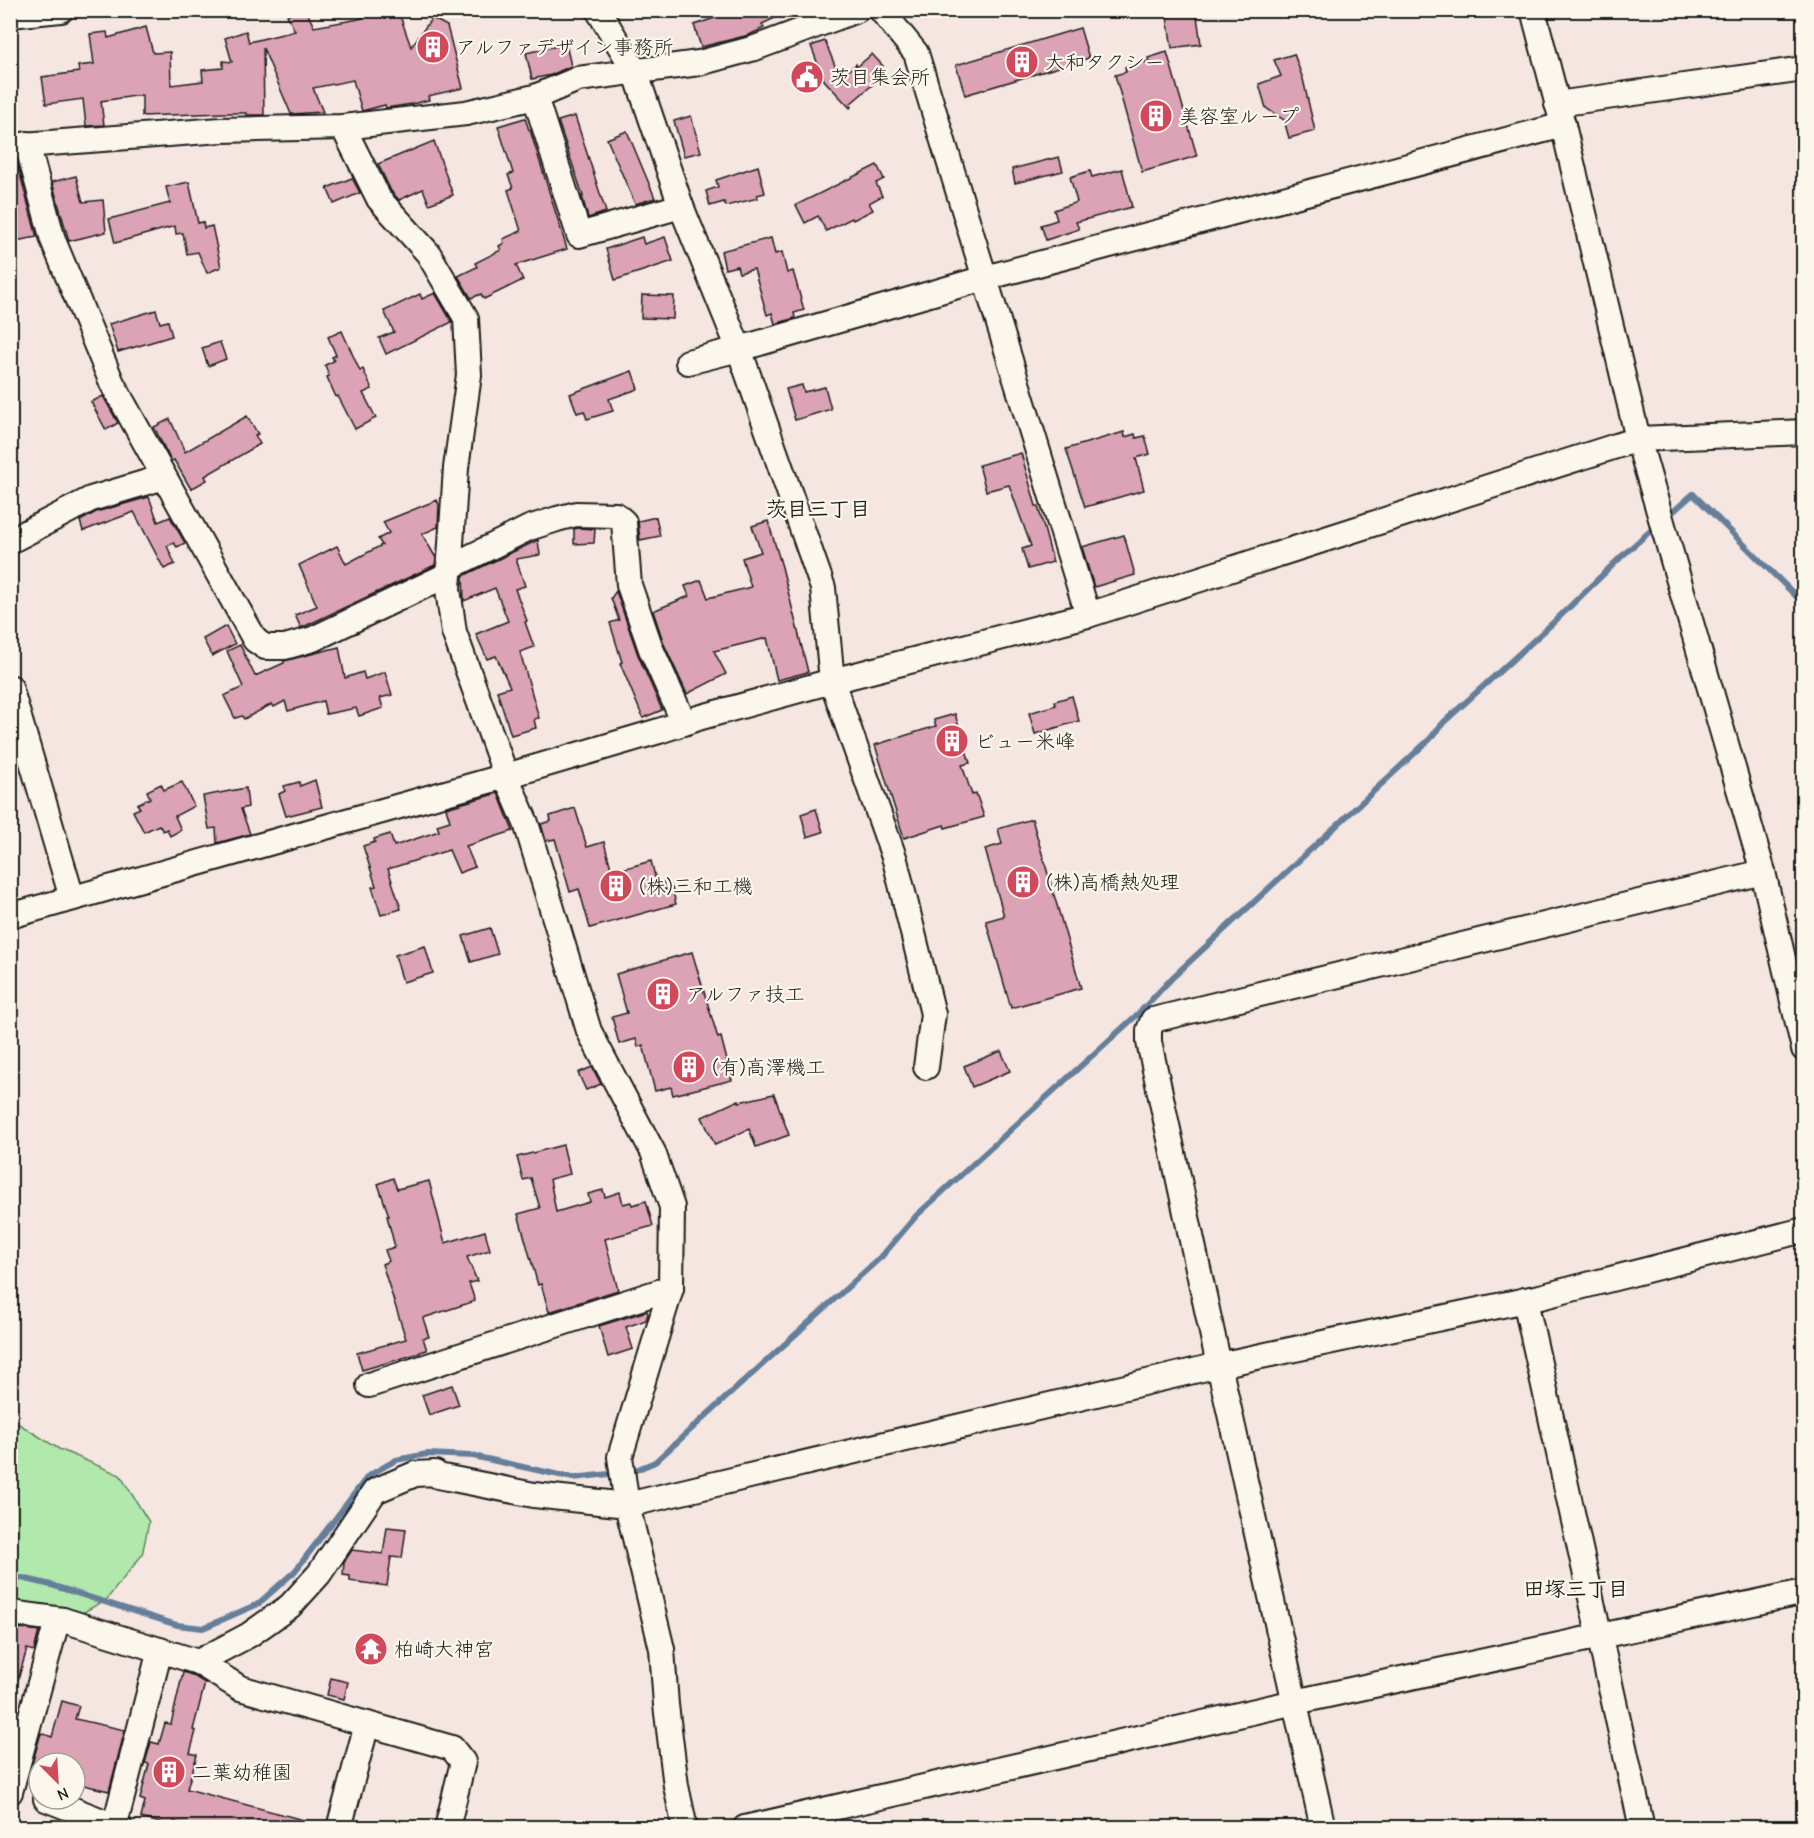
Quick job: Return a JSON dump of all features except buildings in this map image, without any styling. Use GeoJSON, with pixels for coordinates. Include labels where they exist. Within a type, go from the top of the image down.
{"type":"FeatureCollection","features":[{"type":"Feature","properties":{"kind":"street"},"geometry":{"type":"LineString","coordinates":[[10,15],[61,10]]}},
{"type":"Feature","properties":{"kind":"street"},"geometry":{"type":"LineString","coordinates":[[598,10],[635,72],[681,206],[739,349],[823,588],[832,681],[895,860],[933,1014],[926,1067]]}},
{"type":"Feature","properties":{"kind":"street"},"geometry":{"type":"LineString","coordinates":[[684,723],[651,649],[629,585],[624,522],[616,515],[576,514],[529,528],[313,639],[285,647],[265,647],[255,640],[107,372],[16,142],[220,130],[343,127],[466,113],[534,97],[578,79],[699,63],[754,48],[857,10]]}},
{"type":"Feature","properties":{"kind":"street"},"geometry":{"type":"LineString","coordinates":[[881,10],[916,53],[1088,615]]}},
{"type":"Feature","properties":{"kind":"street"},"geometry":{"type":"LineString","coordinates":[[1533,10],[1638,439],[1763,873],[1803,1049]]}},
{"type":"Feature","properties":{"kind":"street"},"geometry":{"type":"LineString","coordinates":[[688,362],[1560,114],[1803,69]]}},
{"type":"Feature","properties":{"kind":"street"},"geometry":{"type":"LineString","coordinates":[[534,97],[579,235],[681,206]]}},
{"type":"Feature","properties":{"kind":"street"},"geometry":{"type":"LineString","coordinates":[[343,127],[379,199],[428,253],[466,318],[469,375],[456,468],[448,589],[454,632],[506,776],[526,823],[589,1031],[653,1152],[672,1207],[671,1288],[620,1457],[627,1505],[662,1649],[666,1706],[676,1786],[685,1827]]}},
{"type":"Feature","properties":{"kind":"street"},"geometry":{"type":"LineString","coordinates":[[10,916],[832,681],[1088,615],[1638,439],[1803,432]]}},
{"type":"Feature","properties":{"kind":"street"},"geometry":{"type":"LineString","coordinates":[[10,541],[91,499],[164,477]]}},
{"type":"Feature","properties":{"kind":"street"},"geometry":{"type":"LineString","coordinates":[[10,687],[72,898]]}},
{"type":"Feature","properties":{"kind":"street"},"geometry":{"type":"LineString","coordinates":[[1323,1827],[1149,1042],[1152,1020],[1763,873]]}},
{"type":"Feature","properties":{"kind":"street"},"geometry":{"type":"LineString","coordinates":[[198,1662],[249,1635],[290,1606],[319,1574],[375,1491],[415,1474],[435,1473],[438,1476],[534,1495],[627,1505],[1219,1365],[1525,1300],[1803,1230]]}},
{"type":"Feature","properties":{"kind":"street"},"geometry":{"type":"LineString","coordinates":[[369,1385],[671,1288]]}},
{"type":"Feature","properties":{"kind":"street"},"geometry":{"type":"LineString","coordinates":[[1525,1300],[1642,1827]]}},
{"type":"Feature","properties":{"kind":"street"},"geometry":{"type":"LineString","coordinates":[[745,1827],[1295,1702],[1803,1592]]}},
{"type":"Feature","properties":{"kind":"street"},"geometry":{"type":"LineString","coordinates":[[10,1613],[63,1620],[198,1662],[240,1688],[452,1748],[463,1762],[447,1827]]}},
{"type":"Feature","properties":{"kind":"street"},"geometry":{"type":"LineString","coordinates":[[27,1793],[11,1788],[56,1625],[63,1620]]}},
{"type":"Feature","properties":{"kind":"street"},"geometry":{"type":"LineString","coordinates":[[76,1811],[116,1827],[160,1650]]}},
{"type":"Feature","properties":{"kind":"street"},"geometry":{"type":"LineString","coordinates":[[339,1827],[367,1724]]}},
{"type":"Feature","properties":{"kind":"green space"},"geometry":{"type":"Polygon","coordinates":[[[11,1419],[59,1449],[120,1475],[149,1522],[142,1555],[107,1599],[40,1637],[11,1648],[11,1419]]]}},
{"type":"Feature","properties":{"kind":"waterway"},"geometry":{"type":"LineString","coordinates":[[1666,518],[1693,494],[1804,604]]}},
{"type":"Feature","properties":{"kind":"waterway"},"geometry":{"type":"LineString","coordinates":[[628,1471],[655,1462],[882,1256],[917,1215],[1139,1013],[1173,977],[1656,526]]}},
{"type":"Feature","properties":{"kind":"waterway"},"geometry":{"type":"LineString","coordinates":[[10,1578],[22,1578],[51,1585],[177,1625],[203,1628],[258,1604],[295,1571],[368,1476],[396,1460],[427,1454],[473,1456],[573,1478],[618,1473]]}},
{"type":"Feature","properties":{"kind":"place","name":"アルファデザイン事務所"},"geometry":{"type":"Point","coordinates":[433,47]}},
{"type":"Feature","properties":{"kind":"place","name":"大和タクシー"},"geometry":{"type":"Point","coordinates":[1022,62]}},
{"type":"Feature","properties":{"kind":"place","name":"茨目集会所"},"geometry":{"type":"Point","coordinates":[807,77]}},
{"type":"Feature","properties":{"kind":"place","name":"美容室ループ"},"geometry":{"type":"Point","coordinates":[1156,116]}},
{"type":"Feature","properties":{"kind":"place","name":"ビュー米峰"},"geometry":{"type":"Point","coordinates":[952,741]}},
{"type":"Feature","properties":{"kind":"place","name":"(株)高橋熱処理"},"geometry":{"type":"Point","coordinates":[1023,882]}},
{"type":"Feature","properties":{"kind":"place","name":"(株)三和工機"},"geometry":{"type":"Point","coordinates":[616,886]}},
{"type":"Feature","properties":{"kind":"place","name":"アルファ技工"},"geometry":{"type":"Point","coordinates":[663,994]}},
{"type":"Feature","properties":{"kind":"place","name":"(有)高澤機工"},"geometry":{"type":"Point","coordinates":[689,1067]}},
{"type":"Feature","properties":{"kind":"place","name":"柏崎大神宮"},"geometry":{"type":"Point","coordinates":[371,1649]}},
{"type":"Feature","properties":{"kind":"place","name":"二葉幼稚園"},"geometry":{"type":"Point","coordinates":[169,1772]}},
{"type":"Feature","properties":{"kind":"district","name":"茨目三丁目"},"geometry":{"type":"Point","coordinates":[818,509]}},
{"type":"Feature","properties":{"kind":"district","name":"田塚三丁目"},"geometry":{"type":"Point","coordinates":[1576,1589]}}]}
